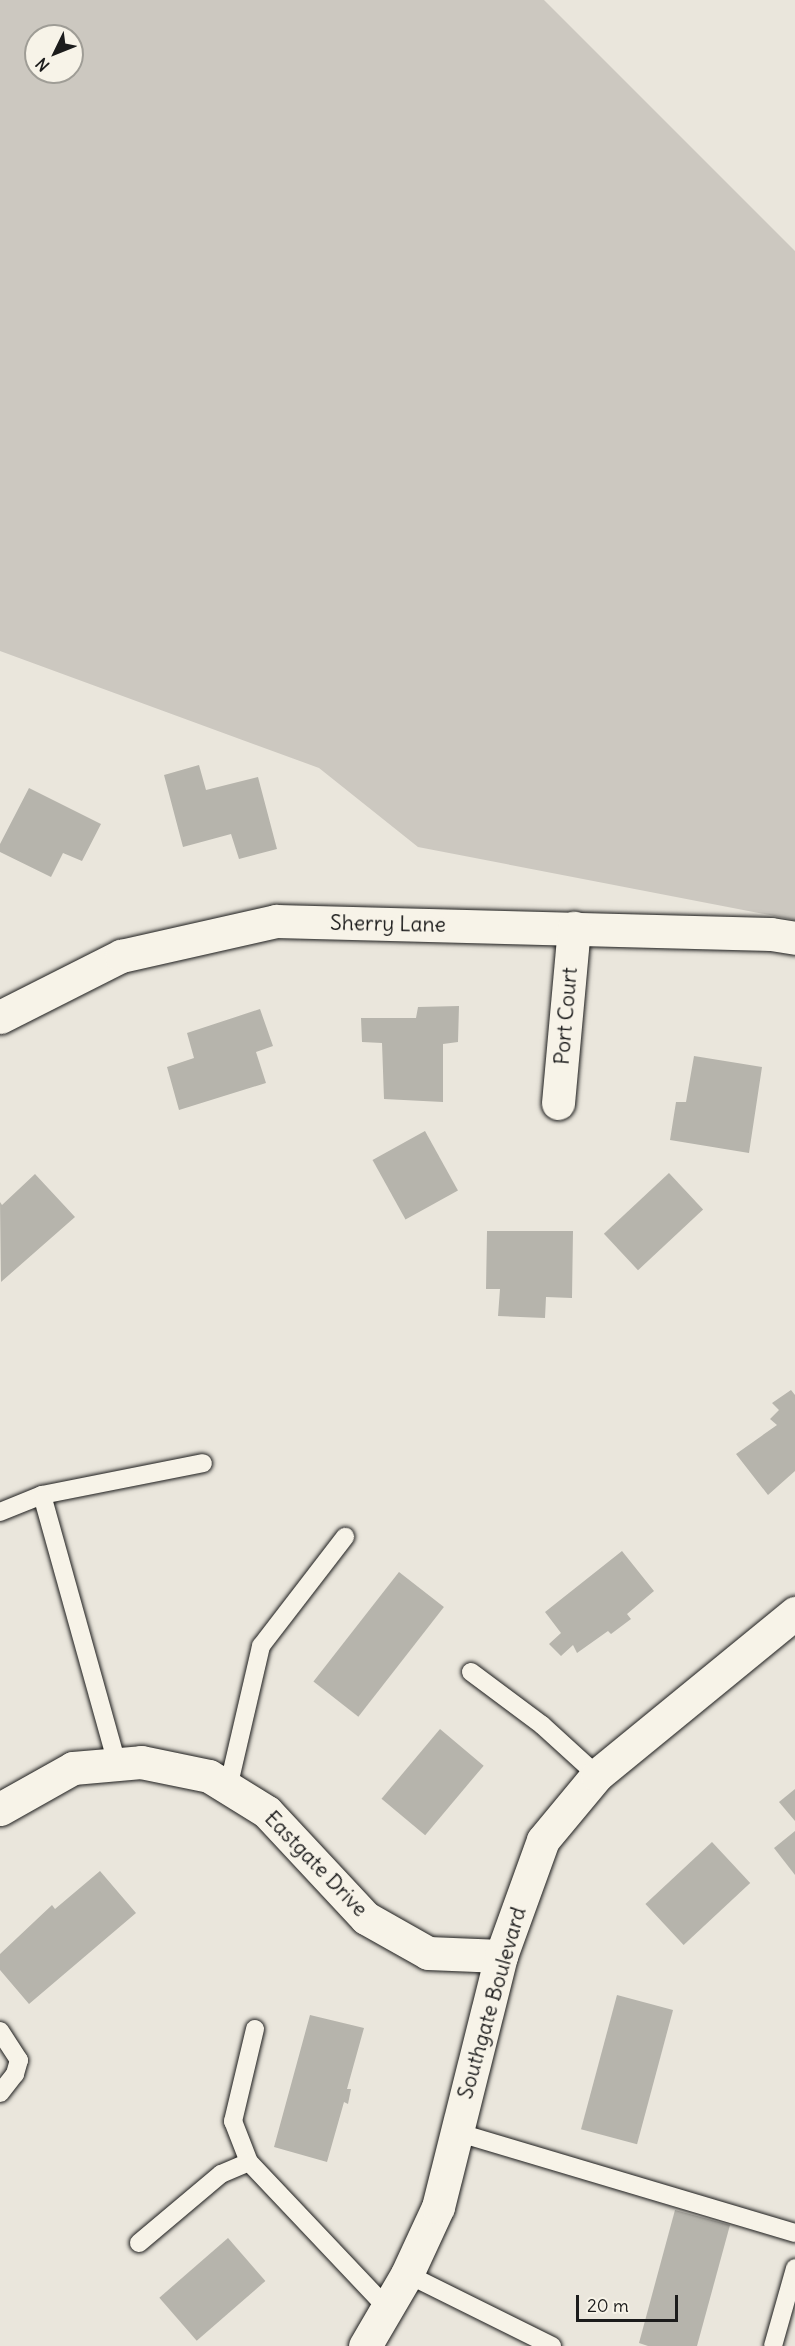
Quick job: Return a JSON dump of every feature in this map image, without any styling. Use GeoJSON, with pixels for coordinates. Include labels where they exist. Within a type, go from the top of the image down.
{"type":"FeatureCollection","features":[{"type":"Feature","properties":{"kind":"street","name":"Sherry Lane"},"geometry":{"type":"LineString","coordinates":[[2,1011],[121,956],[276,921],[771,934],[795,938]]}},
{"type":"Feature","properties":{"kind":"street","name":"Port Court"},"geometry":{"type":"LineString","coordinates":[[558,1103],[574,928]]}},
{"type":"Feature","properties":{"kind":"street","name":"Southgate Boulevard"},"geometry":{"type":"LineString","coordinates":[[365,2346],[407,2274],[438,2207],[501,1956],[543,1840],[597,1775],[795,1613]]}},
{"type":"Feature","properties":{"kind":"street","name":"Eastgate Drive"},"geometry":{"type":"LineString","coordinates":[[0,1809],[73,1768],[141,1762],[209,1776],[267,1812],[366,1918],[428,1953],[501,1956]]}},
{"type":"Feature","properties":{"kind":"lane"},"geometry":{"type":"LineString","coordinates":[[0,1512],[42,1495],[203,1463]]}},
{"type":"Feature","properties":{"kind":"lane"},"geometry":{"type":"LineString","coordinates":[[42,1495],[117,1764]]}},
{"type":"Feature","properties":{"kind":"lane"},"geometry":{"type":"LineString","coordinates":[[228,1788],[261,1646],[345,1538]]}},
{"type":"Feature","properties":{"kind":"lane"},"geometry":{"type":"LineString","coordinates":[[471,1672],[542,1725],[597,1775]]}},
{"type":"Feature","properties":{"kind":"lane"},"geometry":{"type":"LineString","coordinates":[[255,2029],[233,2121],[249,2162],[387,2308]]}},
{"type":"Feature","properties":{"kind":"lane"},"geometry":{"type":"LineString","coordinates":[[0,2031],[19,2060],[15,2073],[0,2093]]}},
{"type":"Feature","properties":{"kind":"lane"},"geometry":{"type":"LineString","coordinates":[[456,2133],[608,2175],[795,2234]]}},
{"type":"Feature","properties":{"kind":"lane"},"geometry":{"type":"LineString","coordinates":[[139,2243],[221,2174],[249,2162]]}},
{"type":"Feature","properties":{"kind":"lane"},"geometry":{"type":"LineString","coordinates":[[773,2346],[795,2268]]}},
{"type":"Feature","properties":{"kind":"lane"},"geometry":{"type":"LineString","coordinates":[[407,2274],[552,2346]]}},
{"type":"Feature","properties":{"kind":"shaded area"},"geometry":{"type":"Polygon","coordinates":[[[0,0],[544,0],[795,251],[795,920],[418,847],[319,768],[0,651],[0,0]]]}},
{"type":"Feature","properties":{"kind":"building"},"geometry":{"type":"Polygon","coordinates":[[[199,765],[206,790],[258,777],[277,849],[239,859],[231,834],[183,847],[164,775],[199,765]]]}},
{"type":"Feature","properties":{"kind":"building"},"geometry":{"type":"Polygon","coordinates":[[[29,788],[101,824],[82,861],[63,853],[51,877],[0,852],[0,844],[29,788]]]}},
{"type":"Feature","properties":{"kind":"building"},"geometry":{"type":"Polygon","coordinates":[[[459,1006],[458,1042],[443,1044],[443,1102],[384,1099],[382,1043],[362,1042],[361,1018],[416,1018],[418,1007],[459,1006]]]}},
{"type":"Feature","properties":{"kind":"building"},"geometry":{"type":"Polygon","coordinates":[[[260,1009],[273,1046],[256,1052],[266,1083],[179,1110],[167,1067],[194,1058],[187,1033],[260,1009]]]}},
{"type":"Feature","properties":{"kind":"building"},"geometry":{"type":"Polygon","coordinates":[[[694,1056],[762,1067],[749,1153],[670,1140],[676,1102],[686,1102],[694,1056]]]}},
{"type":"Feature","properties":{"kind":"building"},"geometry":{"type":"Polygon","coordinates":[[[425,1131],[458,1190],[405,1220],[373,1160],[425,1131]]]}},
{"type":"Feature","properties":{"kind":"building"},"geometry":{"type":"Polygon","coordinates":[[[669,1173],[703,1210],[638,1270],[604,1234],[669,1173]]]}},
{"type":"Feature","properties":{"kind":"building"},"geometry":{"type":"Polygon","coordinates":[[[35,1174],[75,1217],[1,1282],[0,1202],[2,1205],[35,1174]]]}},
{"type":"Feature","properties":{"kind":"building"},"geometry":{"type":"Polygon","coordinates":[[[487,1231],[573,1231],[572,1298],[546,1297],[545,1318],[498,1316],[500,1289],[486,1289],[487,1231]]]}},
{"type":"Feature","properties":{"kind":"building"},"geometry":{"type":"Polygon","coordinates":[[[791,1390],[795,1395],[795,1471],[768,1495],[736,1454],[777,1425],[770,1419],[779,1410],[772,1403],[791,1390]]]}},
{"type":"Feature","properties":{"kind":"building"},"geometry":{"type":"Polygon","coordinates":[[[622,1551],[654,1591],[627,1614],[631,1619],[611,1634],[608,1631],[577,1653],[573,1645],[561,1656],[549,1644],[561,1633],[545,1612],[622,1551]]]}},
{"type":"Feature","properties":{"kind":"building"},"geometry":{"type":"Polygon","coordinates":[[[399,1572],[444,1607],[358,1717],[313,1682],[399,1572]]]}},
{"type":"Feature","properties":{"kind":"building"},"geometry":{"type":"Polygon","coordinates":[[[440,1729],[484,1766],[425,1835],[382,1799],[440,1729]]]}},
{"type":"Feature","properties":{"kind":"building"},"geometry":{"type":"Polygon","coordinates":[[[795,1789],[795,1821],[779,1802],[795,1789]]]}},
{"type":"Feature","properties":{"kind":"building"},"geometry":{"type":"Polygon","coordinates":[[[795,1831],[795,1875],[774,1848],[795,1831]]]}},
{"type":"Feature","properties":{"kind":"building"},"geometry":{"type":"Polygon","coordinates":[[[712,1842],[750,1883],[684,1945],[645,1904],[712,1842]]]}},
{"type":"Feature","properties":{"kind":"building"},"geometry":{"type":"Polygon","coordinates":[[[100,1871],[136,1913],[29,2004],[0,1970],[0,1954],[52,1905],[55,1909],[100,1871]]]}},
{"type":"Feature","properties":{"kind":"building"},"geometry":{"type":"Polygon","coordinates":[[[617,1995],[673,2010],[637,2144],[581,2129],[617,1995]]]}},
{"type":"Feature","properties":{"kind":"building"},"geometry":{"type":"Polygon","coordinates":[[[310,2015],[364,2028],[347,2089],[351,2089],[348,2104],[344,2102],[327,2162],[274,2147],[310,2015]]]}},
{"type":"Feature","properties":{"kind":"building"},"geometry":{"type":"Polygon","coordinates":[[[675,2210],[730,2225],[697,2346],[648,2346],[639,2343],[675,2210]]]}},
{"type":"Feature","properties":{"kind":"building"},"geometry":{"type":"Polygon","coordinates":[[[228,2238],[265,2281],[197,2341],[159,2298],[228,2238]]]}}]}
